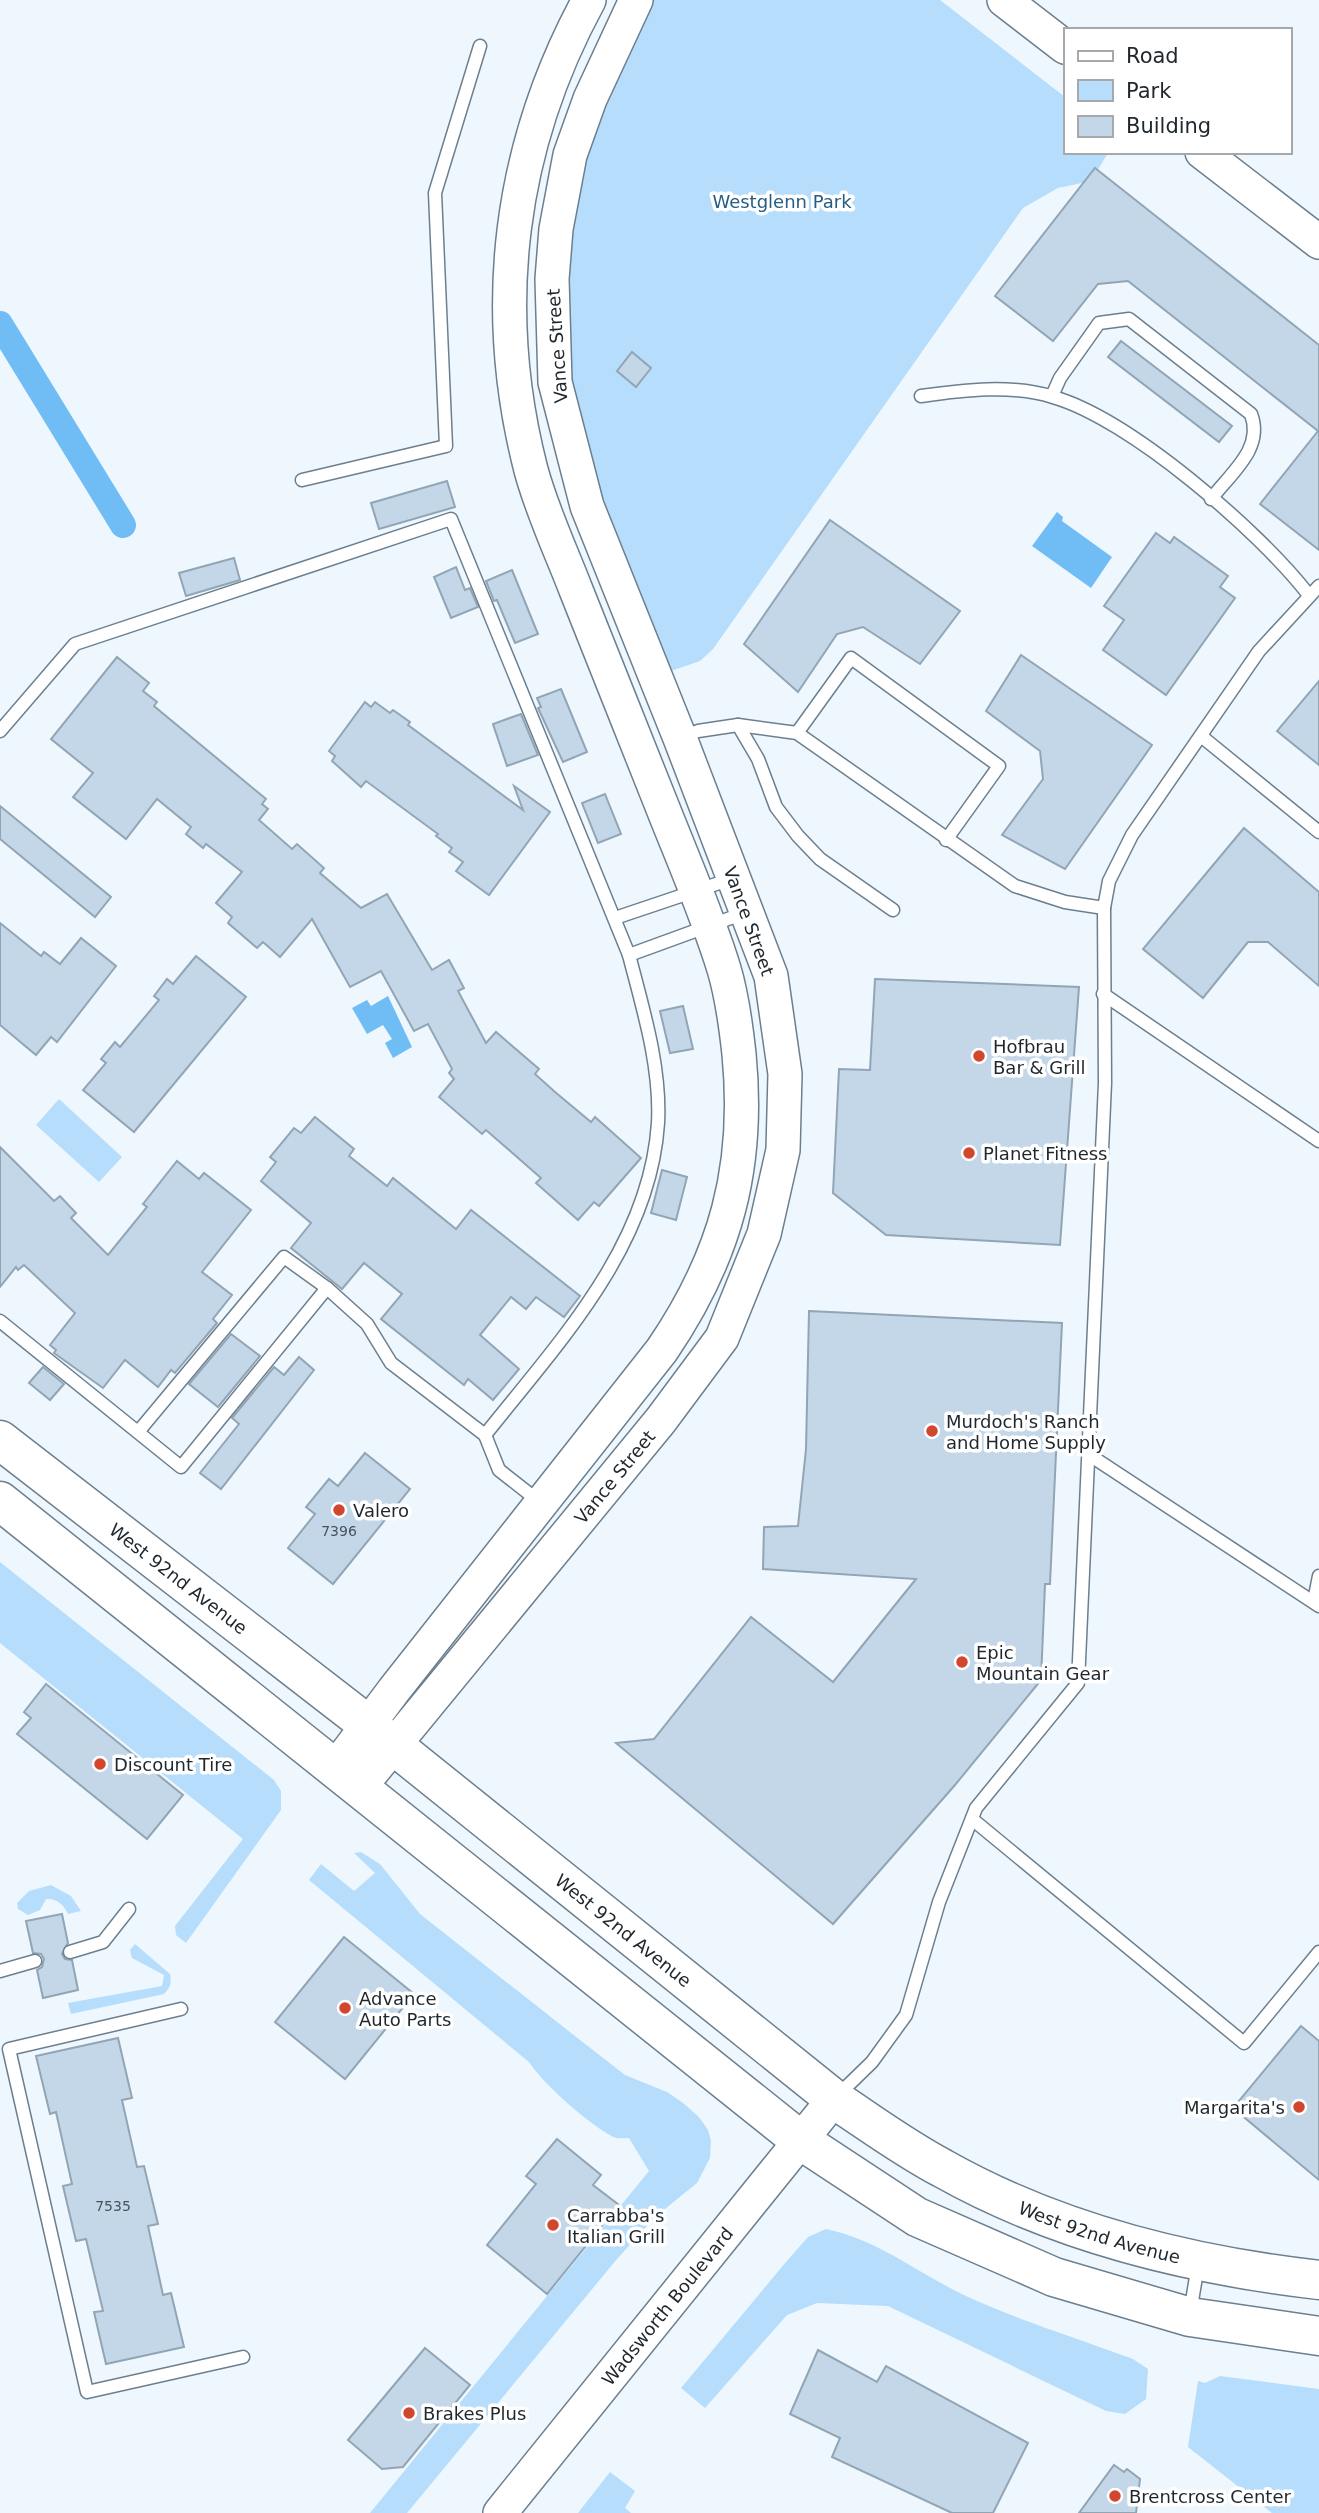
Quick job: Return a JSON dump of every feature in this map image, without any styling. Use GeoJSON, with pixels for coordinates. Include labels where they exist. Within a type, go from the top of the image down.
{"type":"FeatureCollection","features":[{"type":"Feature","properties":{"kind":"main road","name":"West 92nd Avenue"},"geometry":{"type":"LineString","coordinates":[[0,1440],[381,1735],[834,2099],[943,2169],[1073,2226],[1145,2250],[1252,2272],[1319,2280]]}},
{"type":"Feature","properties":{"kind":"main road"},"geometry":{"type":"LineString","coordinates":[[0,1501],[800,2140],[917,2217],[1054,2277],[1190,2317],[1319,2336]]}},
{"type":"Feature","properties":{"kind":"street","name":"Vance Street"},"geometry":{"type":"LineString","coordinates":[[346,1780],[381,1735],[541,1503],[634,1388],[683,1320],[724,1233],[735,1186],[743,1096],[725,972],[696,890],[538,494],[517,405],[509,313],[521,174],[555,67],[589,0]]}},
{"type":"Feature","properties":{"kind":"street","name":"Vance Street"},"geometry":{"type":"LineString","coordinates":[[381,1735],[698,1374],[722,1338],[740,1299],[776,1190],[783,1150],[785,1074],[771,976],[587,506],[555,382],[551,326],[556,229],[570,155],[590,99],[636,0]]}},
{"type":"Feature","properties":{"kind":"street"},"geometry":{"type":"LineString","coordinates":[[1004,0],[1064,46]]}},
{"type":"Feature","properties":{"kind":"street"},"geometry":{"type":"LineString","coordinates":[[1205,154],[1319,242]]}},
{"type":"Feature","properties":{"kind":"street","name":"Wadsworth Boulevard"},"geometry":{"type":"LineString","coordinates":[[500,2513],[834,2099]]}},
{"type":"Feature","properties":{"kind":"lane"},"geometry":{"type":"LineString","coordinates":[[302,480],[446,446],[435,193],[480,46]]}},
{"type":"Feature","properties":{"kind":"lane"},"geometry":{"type":"LineString","coordinates":[[1052,396],[1060,378],[1098,323],[1129,319],[1251,414],[1257,429],[1254,444],[1211,499]]}},
{"type":"Feature","properties":{"kind":"lane"},"geometry":{"type":"LineString","coordinates":[[834,2099],[872,2062],[906,2015],[939,1902],[976,1808],[1078,1683],[1105,1083],[1104,908],[1109,881],[1132,835],[1259,651],[1314,590],[1211,499],[1143,445],[1095,416],[1052,396],[1008,390],[964,390],[921,396]]}},
{"type":"Feature","properties":{"kind":"lane"},"geometry":{"type":"LineString","coordinates":[[0,731],[75,644],[451,519],[629,956],[645,1016],[655,1075],[658,1122],[652,1162],[634,1220],[615,1260],[586,1307],[485,1435]]}},
{"type":"Feature","properties":{"kind":"lane"},"geometry":{"type":"LineString","coordinates":[[797,733],[851,658],[999,766],[946,840]]}},
{"type":"Feature","properties":{"kind":"lane"},"geometry":{"type":"LineString","coordinates":[[738,725],[758,759],[776,807],[798,836],[820,859],[893,910]]}},
{"type":"Feature","properties":{"kind":"lane"},"geometry":{"type":"LineString","coordinates":[[680,738],[698,731],[738,725],[797,733],[1015,887],[1065,902],[1104,908]]}},
{"type":"Feature","properties":{"kind":"lane"},"geometry":{"type":"LineString","coordinates":[[1200,736],[1319,832]]}},
{"type":"Feature","properties":{"kind":"lane"},"geometry":{"type":"LineString","coordinates":[[615,918],[734,877]]}},
{"type":"Feature","properties":{"kind":"lane"},"geometry":{"type":"LineString","coordinates":[[629,956],[747,912]]}},
{"type":"Feature","properties":{"kind":"lane"},"geometry":{"type":"LineString","coordinates":[[1103,994],[1319,1141]]}},
{"type":"Feature","properties":{"kind":"lane"},"geometry":{"type":"LineString","coordinates":[[138,1432],[284,1257],[327,1288],[367,1324],[391,1363],[485,1435],[499,1470],[541,1503]]}},
{"type":"Feature","properties":{"kind":"lane"},"geometry":{"type":"LineString","coordinates":[[0,1321],[181,1467],[327,1288]]}},
{"type":"Feature","properties":{"kind":"lane"},"geometry":{"type":"LineString","coordinates":[[1088,1454],[1316,1603],[1319,1576]]}},
{"type":"Feature","properties":{"kind":"lane"},"geometry":{"type":"LineString","coordinates":[[972,1819],[1244,2043],[1319,1952]]}},
{"type":"Feature","properties":{"kind":"lane"},"geometry":{"type":"LineString","coordinates":[[70,1952],[103,1942],[130,1909]]}},
{"type":"Feature","properties":{"kind":"lane"},"geometry":{"type":"LineString","coordinates":[[0,1971],[35,1961]]}},
{"type":"Feature","properties":{"kind":"lane"},"geometry":{"type":"LineString","coordinates":[[181,2009],[5,2047],[87,2392],[243,2357]]}},
{"type":"Feature","properties":{"kind":"lane"},"geometry":{"type":"LineString","coordinates":[[1190,2317],[1199,2262]]}},
{"type":"Feature","properties":{"kind":"green space","name":"Westglenn Park"},"geometry":{"type":"Polygon","coordinates":[[[652,0],[940,0],[1064,96],[1064,154],[1107,154],[1091,181],[1058,188],[1023,208],[713,649],[700,661],[668,672],[595,496],[565,358],[569,216],[586,151],[620,61],[652,0]]]}},
{"type":"Feature","properties":{"kind":"green space"},"geometry":{"type":"Polygon","coordinates":[[[59,1099],[122,1157],[99,1182],[36,1125],[59,1099]]]}},
{"type":"Feature","properties":{"kind":"green space"},"geometry":{"type":"Polygon","coordinates":[[[0,1562],[274,1780],[281,1791],[281,1810],[186,1943],[176,1935],[175,1926],[243,1839],[0,1643],[0,1562]]]}},
{"type":"Feature","properties":{"kind":"green space"},"geometry":{"type":"Polygon","coordinates":[[[361,1852],[380,1864],[420,1914],[580,2040],[625,2075],[667,2092],[683,2103],[699,2117],[708,2130],[711,2141],[710,2158],[697,2183],[655,2217],[617,2259],[407,2513],[370,2513],[649,2171],[629,2138],[613,2137],[580,2113],[545,2082],[529,2062],[309,1880],[321,1864],[354,1891],[375,1873],[354,1853],[361,1852]]]}},
{"type":"Feature","properties":{"kind":"green space"},"geometry":{"type":"Polygon","coordinates":[[[51,1885],[71,1896],[81,1911],[68,1914],[60,1903],[50,1899],[46,1899],[40,1910],[28,1915],[18,1909],[17,1903],[29,1891],[51,1885]]]}},
{"type":"Feature","properties":{"kind":"green space"},"geometry":{"type":"Polygon","coordinates":[[[135,1944],[170,1974],[171,1983],[166,1992],[71,2014],[68,2003],[162,1986],[164,1975],[132,1958],[130,1950],[135,1944]]]}},
{"type":"Feature","properties":{"kind":"green space"},"geometry":{"type":"Polygon","coordinates":[[[826,2229],[880,2249],[986,2305],[1133,2359],[1148,2369],[1146,2399],[1125,2414],[1106,2411],[888,2306],[817,2303],[787,2315],[705,2408],[681,2388],[808,2237],[826,2229]]]}},
{"type":"Feature","properties":{"kind":"green space"},"geometry":{"type":"Polygon","coordinates":[[[1220,2376],[1319,2389],[1319,2513],[1272,2513],[1188,2447],[1198,2381],[1205,2383],[1220,2376]]]}},
{"type":"Feature","properties":{"kind":"green space"},"geometry":{"type":"Polygon","coordinates":[[[610,2472],[635,2491],[625,2508],[631,2513],[578,2513],[610,2472]]]}},
{"type":"Feature","properties":{"kind":"water"},"geometry":{"type":"Polygon","coordinates":[[[1057,512],[1063,517],[1062,521],[1112,557],[1091,588],[1032,546],[1057,512]]]}},
{"type":"Feature","properties":{"kind":"water"},"geometry":{"type":"Polygon","coordinates":[[[388,996],[412,1047],[393,1058],[385,1043],[392,1039],[383,1025],[367,1034],[352,1008],[367,1000],[371,1006],[388,996]]]}},
{"type":"Feature","properties":{"kind":"building"},"geometry":{"type":"Polygon","coordinates":[[[1095,168],[1319,345],[1319,550],[1260,504],[1318,431],[1128,281],[1098,284],[1053,341],[995,296],[1095,168]]]}},
{"type":"Feature","properties":{"kind":"building"},"geometry":{"type":"Polygon","coordinates":[[[1121,341],[1232,426],[1219,442],[1108,357],[1121,341]]]}},
{"type":"Feature","properties":{"kind":"building"},"geometry":{"type":"Polygon","coordinates":[[[632,352],[651,368],[636,387],[617,371],[632,352]]]}},
{"type":"Feature","properties":{"kind":"building"},"geometry":{"type":"Polygon","coordinates":[[[447,481],[455,507],[379,529],[371,503],[447,481]]]}},
{"type":"Feature","properties":{"kind":"building"},"geometry":{"type":"Polygon","coordinates":[[[830,520],[960,611],[920,664],[863,627],[837,634],[798,692],[744,644],[830,520]]]}},
{"type":"Feature","properties":{"kind":"building"},"geometry":{"type":"Polygon","coordinates":[[[1156,533],[1170,543],[1174,537],[1228,576],[1220,587],[1235,598],[1166,695],[1103,650],[1124,620],[1104,606],[1156,533]]]}},
{"type":"Feature","properties":{"kind":"building"},"geometry":{"type":"Polygon","coordinates":[[[234,558],[240,580],[186,596],[179,573],[234,558]]]}},
{"type":"Feature","properties":{"kind":"building"},"geometry":{"type":"Polygon","coordinates":[[[456,567],[465,590],[470,588],[478,607],[451,618],[434,577],[456,567]]]}},
{"type":"Feature","properties":{"kind":"building"},"geometry":{"type":"Polygon","coordinates":[[[512,570],[538,634],[515,643],[486,581],[512,570]]]}},
{"type":"Feature","properties":{"kind":"building"},"geometry":{"type":"Polygon","coordinates":[[[1021,655],[1152,745],[1065,869],[1002,835],[1043,779],[1040,751],[986,711],[1021,655]]]}},
{"type":"Feature","properties":{"kind":"building"},"geometry":{"type":"Polygon","coordinates":[[[117,657],[149,683],[143,691],[157,702],[154,706],[266,799],[262,804],[268,809],[259,820],[292,849],[297,844],[324,868],[320,873],[361,908],[387,894],[432,970],[449,960],[464,988],[458,991],[486,1043],[496,1032],[539,1069],[535,1074],[555,1092],[591,1122],[595,1117],[641,1158],[599,1206],[594,1202],[578,1220],[536,1183],[541,1178],[486,1130],[482,1134],[439,1097],[454,1079],[449,1073],[452,1069],[428,1024],[414,1031],[381,971],[350,987],[312,919],[280,957],[263,942],[257,948],[228,923],[232,917],[216,903],[242,872],[206,844],[203,848],[186,834],[191,827],[157,799],[126,839],[73,797],[93,773],[51,739],[117,657]]]}},
{"type":"Feature","properties":{"kind":"building"},"geometry":{"type":"Polygon","coordinates":[[[1319,681],[1319,765],[1277,731],[1319,681]]]}},
{"type":"Feature","properties":{"kind":"building"},"geometry":{"type":"Polygon","coordinates":[[[561,689],[587,752],[563,762],[538,708],[541,707],[537,698],[561,689]]]}},
{"type":"Feature","properties":{"kind":"building"},"geometry":{"type":"Polygon","coordinates":[[[365,702],[371,707],[375,702],[390,713],[393,710],[410,722],[408,725],[523,810],[514,786],[550,812],[489,895],[456,871],[463,862],[449,852],[452,848],[436,836],[438,834],[366,781],[361,787],[332,761],[335,756],[329,751],[365,702]]]}},
{"type":"Feature","properties":{"kind":"building"},"geometry":{"type":"Polygon","coordinates":[[[521,714],[538,755],[507,766],[493,724],[521,714]]]}},
{"type":"Feature","properties":{"kind":"building"},"geometry":{"type":"Polygon","coordinates":[[[605,794],[621,834],[598,843],[582,803],[605,794]]]}},
{"type":"Feature","properties":{"kind":"building"},"geometry":{"type":"Polygon","coordinates":[[[0,806],[111,897],[95,917],[0,839],[0,806]]]}},
{"type":"Feature","properties":{"kind":"building"},"geometry":{"type":"Polygon","coordinates":[[[1244,828],[1319,892],[1319,986],[1268,942],[1248,942],[1203,998],[1143,949],[1244,828]]]}},
{"type":"Feature","properties":{"kind":"building"},"geometry":{"type":"Polygon","coordinates":[[[0,923],[41,956],[44,952],[60,964],[81,938],[116,966],[57,1042],[51,1037],[36,1055],[0,1025],[0,923]]]}},
{"type":"Feature","properties":{"kind":"building"},"geometry":{"type":"Polygon","coordinates":[[[196,956],[246,997],[134,1132],[83,1090],[106,1063],[101,1059],[115,1042],[120,1047],[159,1000],[154,996],[167,979],[173,984],[196,956]]]}},
{"type":"Feature","properties":{"kind":"building"},"geometry":{"type":"Polygon","coordinates":[[[875,979],[1079,987],[1060,1245],[886,1235],[833,1193],[839,1069],[870,1070],[875,979]]]}},
{"type":"Feature","properties":{"kind":"building"},"geometry":{"type":"Polygon","coordinates":[[[683,1006],[693,1049],[670,1053],[660,1011],[683,1006]]]}},
{"type":"Feature","properties":{"kind":"building"},"geometry":{"type":"Polygon","coordinates":[[[315,1117],[354,1149],[349,1156],[387,1186],[393,1178],[456,1229],[471,1210],[580,1296],[564,1317],[536,1297],[526,1309],[511,1297],[480,1335],[519,1369],[493,1400],[468,1379],[464,1385],[381,1319],[402,1294],[364,1263],[342,1289],[291,1248],[311,1223],[261,1181],[276,1162],[270,1157],[294,1128],[301,1133],[315,1117]]]}},
{"type":"Feature","properties":{"kind":"building"},"geometry":{"type":"Polygon","coordinates":[[[0,1147],[54,1201],[60,1196],[76,1213],[71,1218],[108,1255],[147,1207],[143,1204],[177,1161],[199,1179],[204,1173],[251,1210],[202,1272],[232,1295],[213,1319],[217,1323],[175,1373],[171,1370],[158,1387],[125,1360],[103,1388],[54,1353],[56,1350],[50,1345],[75,1313],[24,1265],[18,1270],[16,1267],[0,1287],[0,1147]]]}},
{"type":"Feature","properties":{"kind":"building"},"geometry":{"type":"Polygon","coordinates":[[[662,1170],[687,1177],[676,1220],[651,1213],[662,1170]]]}},
{"type":"Feature","properties":{"kind":"building"},"geometry":{"type":"Polygon","coordinates":[[[809,1311],[1062,1323],[1050,1584],[1045,1584],[1041,1680],[955,1785],[833,1924],[616,1743],[654,1739],[751,1617],[833,1682],[916,1579],[763,1569],[764,1527],[798,1526],[806,1449],[809,1311]]]}},
{"type":"Feature","properties":{"kind":"building"},"geometry":{"type":"Polygon","coordinates":[[[231,1334],[260,1356],[218,1407],[189,1384],[231,1334]]]}},
{"type":"Feature","properties":{"kind":"building"},"geometry":{"type":"Polygon","coordinates":[[[299,1357],[314,1370],[221,1489],[200,1473],[239,1424],[232,1418],[274,1367],[284,1375],[299,1357]]]}},
{"type":"Feature","properties":{"kind":"building"},"geometry":{"type":"Polygon","coordinates":[[[43,1367],[64,1384],[50,1400],[29,1383],[43,1367]]]}},
{"type":"Feature","properties":{"kind":"building","name":"Valero"},"geometry":{"type":"Polygon","coordinates":[[[365,1453],[410,1489],[333,1584],[288,1548],[315,1514],[306,1507],[329,1479],[338,1486],[365,1453]]]}},
{"type":"Feature","properties":{"kind":"building","name":"Discount Tire"},"geometry":{"type":"Polygon","coordinates":[[[46,1684],[183,1795],[147,1839],[17,1734],[31,1718],[24,1712],[46,1684]]]}},
{"type":"Feature","properties":{"kind":"building"},"geometry":{"type":"Polygon","coordinates":[[[62,1914],[68,1943],[62,1954],[65,1959],[72,1960],[78,1990],[43,1998],[37,1970],[42,1967],[44,1959],[41,1954],[33,1953],[26,1921],[62,1914]]]}},
{"type":"Feature","properties":{"kind":"building","name":"Advance Auto Parts"},"geometry":{"type":"Polygon","coordinates":[[[344,1937],[414,1994],[345,2079],[275,2022],[344,1937]]]}},
{"type":"Feature","properties":{"kind":"building"},"geometry":{"type":"Polygon","coordinates":[[[1301,2026],[1319,2041],[1319,2180],[1233,2108],[1301,2026]]]}},
{"type":"Feature","properties":{"kind":"building"},"geometry":{"type":"Polygon","coordinates":[[[118,2038],[132,2098],[122,2100],[137,2167],[144,2166],[158,2224],[148,2226],[163,2295],[171,2293],[184,2347],[106,2364],[94,2312],[103,2311],[86,2239],[76,2241],[63,2186],[72,2184],[56,2112],[50,2114],[36,2056],[118,2038]]]}},
{"type":"Feature","properties":{"kind":"building","name":"Carrabba's Italian Grill"},"geometry":{"type":"Polygon","coordinates":[[[557,2139],[601,2175],[593,2185],[619,2205],[547,2294],[487,2245],[536,2184],[526,2176],[557,2139]]]}},
{"type":"Feature","properties":{"kind":"building","name":"Brakes Plus"},"geometry":{"type":"Polygon","coordinates":[[[425,2348],[470,2385],[403,2467],[382,2469],[348,2440],[425,2348]]]}},
{"type":"Feature","properties":{"kind":"building"},"geometry":{"type":"Polygon","coordinates":[[[818,2350],[877,2382],[886,2366],[1028,2443],[993,2513],[952,2513],[832,2457],[840,2438],[790,2414],[818,2350]]]}},
{"type":"Feature","properties":{"kind":"building","name":"Brentcross Center"},"geometry":{"type":"Polygon","coordinates":[[[1114,2465],[1124,2472],[1127,2469],[1140,2479],[1136,2513],[1079,2513],[1114,2465]]]}},
{"type":"Feature","properties":{"kind":"waterway"},"geometry":{"type":"LineString","coordinates":[[0,324],[123,525]]}},
{"type":"Feature","properties":{"kind":"place","name":"Hofbrau Bar & Grill"},"geometry":{"type":"Point","coordinates":[979,1056]}},
{"type":"Feature","properties":{"kind":"place","name":"Planet Fitness"},"geometry":{"type":"Point","coordinates":[969,1153]}},
{"type":"Feature","properties":{"kind":"place","name":"Murdoch's Ranch and Home Supply"},"geometry":{"type":"Point","coordinates":[932,1431]}},
{"type":"Feature","properties":{"kind":"place","name":"Valero"},"geometry":{"type":"Point","coordinates":[339,1510]}},
{"type":"Feature","properties":{"kind":"place","name":"Epic Mountain Gear"},"geometry":{"type":"Point","coordinates":[962,1662]}},
{"type":"Feature","properties":{"kind":"place","name":"Discount Tire"},"geometry":{"type":"Point","coordinates":[100,1764]}},
{"type":"Feature","properties":{"kind":"place","name":"Advance Auto Parts"},"geometry":{"type":"Point","coordinates":[345,2008]}},
{"type":"Feature","properties":{"kind":"place","name":"Margarita's"},"geometry":{"type":"Point","coordinates":[1299,2107]}},
{"type":"Feature","properties":{"kind":"place","name":"Carrabba's Italian Grill"},"geometry":{"type":"Point","coordinates":[553,2225]}},
{"type":"Feature","properties":{"kind":"place","name":"Brakes Plus"},"geometry":{"type":"Point","coordinates":[409,2413]}},
{"type":"Feature","properties":{"kind":"place","name":"Brentcross Center"},"geometry":{"type":"Point","coordinates":[1115,2496]}}]}
